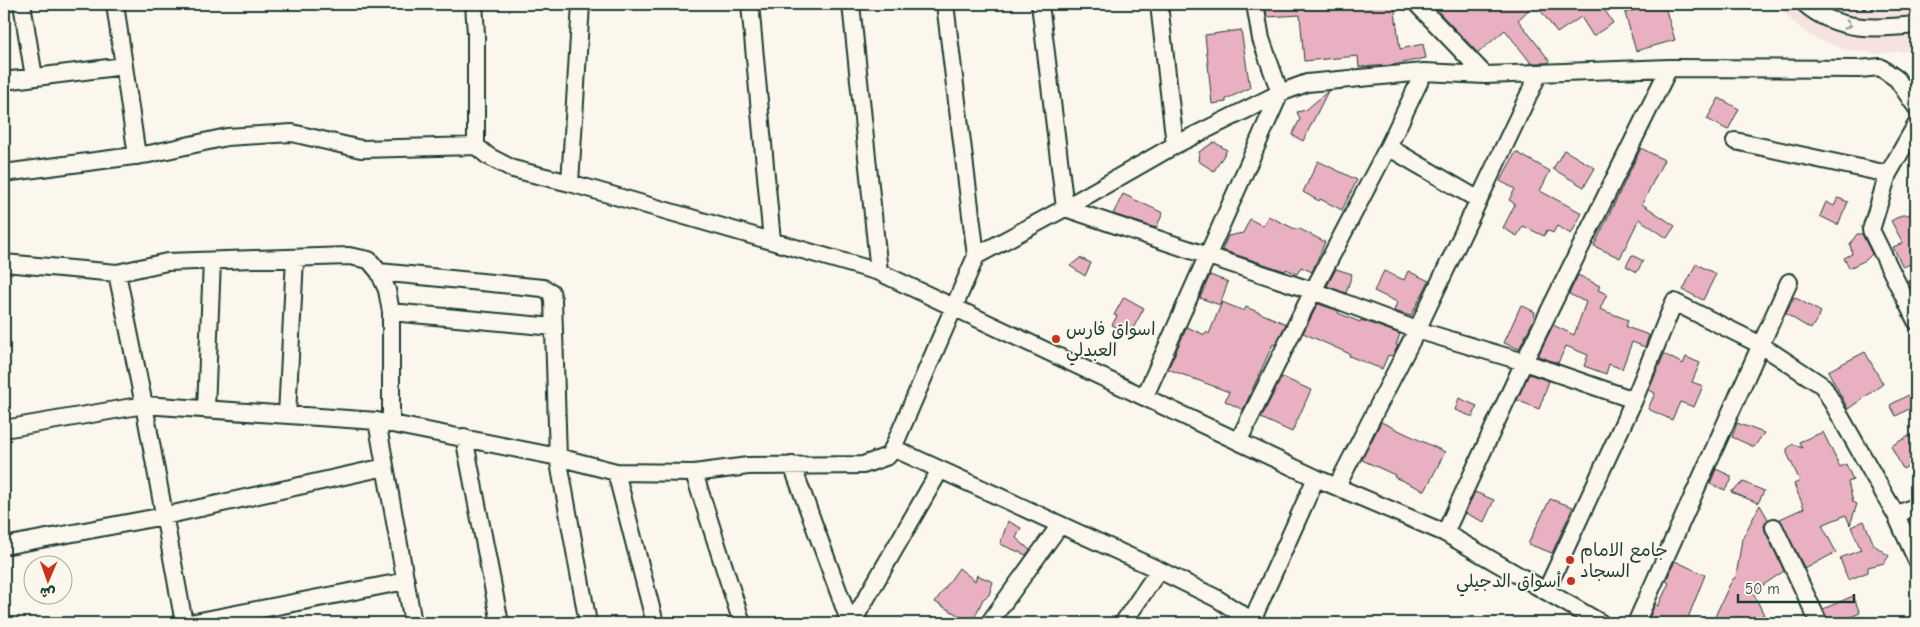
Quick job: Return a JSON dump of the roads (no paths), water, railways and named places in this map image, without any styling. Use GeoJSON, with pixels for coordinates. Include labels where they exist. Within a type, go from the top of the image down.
{"type":"FeatureCollection","features":[{"type":"Feature","properties":{"kind":"street"},"geometry":{"type":"LineString","coordinates":[[22,4],[34,78]]}},
{"type":"Feature","properties":{"kind":"street"},"geometry":{"type":"LineString","coordinates":[[115,4],[137,156]]}},
{"type":"Feature","properties":{"kind":"street"},"geometry":{"type":"LineString","coordinates":[[474,4],[476,34],[476,146]]}},
{"type":"Feature","properties":{"kind":"street"},"geometry":{"type":"LineString","coordinates":[[570,183],[581,4]]}},
{"type":"Feature","properties":{"kind":"street"},"geometry":{"type":"LineString","coordinates":[[750,4],[772,241]]}},
{"type":"Feature","properties":{"kind":"street"},"geometry":{"type":"LineString","coordinates":[[851,4],[879,272]]}},
{"type":"Feature","properties":{"kind":"street"},"geometry":{"type":"LineString","coordinates":[[4,429],[144,405],[384,422],[558,457],[616,472],[694,473],[748,466],[864,465],[888,456],[976,256],[945,4]]}},
{"type":"Feature","properties":{"kind":"street"},"geometry":{"type":"LineString","coordinates":[[1040,4],[1065,208]]}},
{"type":"Feature","properties":{"kind":"street"},"geometry":{"type":"LineString","coordinates":[[1158,4],[1175,145]]}},
{"type":"Feature","properties":{"kind":"street"},"geometry":{"type":"LineString","coordinates":[[1145,396],[1280,93],[1261,39],[1255,4]]}},
{"type":"Feature","properties":{"kind":"street"},"geometry":{"type":"LineString","coordinates":[[1417,4],[1485,75]]}},
{"type":"Feature","properties":{"kind":"street"},"geometry":{"type":"LineString","coordinates":[[1805,4],[1841,24],[1860,28],[1879,29],[1916,25]]}},
{"type":"Feature","properties":{"kind":"street"},"geometry":{"type":"LineString","coordinates":[[4,81],[124,66]]}},
{"type":"Feature","properties":{"kind":"street"},"geometry":{"type":"LineString","coordinates":[[976,256],[1175,145],[1280,93],[1307,84],[1424,72],[1485,75],[1669,68],[1859,69],[1880,67],[1897,79],[1916,107]]}},
{"type":"Feature","properties":{"kind":"street"},"geometry":{"type":"LineString","coordinates":[[1445,533],[1524,362],[1669,68]]}},
{"type":"Feature","properties":{"kind":"street"},"geometry":{"type":"LineString","coordinates":[[1239,440],[1313,291],[1388,147],[1424,72]]}},
{"type":"Feature","properties":{"kind":"street"},"geometry":{"type":"LineString","coordinates":[[1337,486],[1417,330],[1539,73]]}},
{"type":"Feature","properties":{"kind":"street"},"geometry":{"type":"LineString","coordinates":[[1916,125],[1888,174],[1871,230],[1916,321]]}},
{"type":"Feature","properties":{"kind":"street"},"geometry":{"type":"LineString","coordinates":[[4,173],[137,156],[227,136],[292,133],[361,150],[476,146],[488,156],[513,169],[570,183],[879,272],[1239,440],[1316,478],[1445,533],[1601,623]]}},
{"type":"Feature","properties":{"kind":"street"},"geometry":{"type":"LineString","coordinates":[[1735,141],[1888,174]]}},
{"type":"Feature","properties":{"kind":"street"},"geometry":{"type":"LineString","coordinates":[[1388,147],[1479,200]]}},
{"type":"Feature","properties":{"kind":"street"},"geometry":{"type":"LineString","coordinates":[[1065,208],[1313,291],[1417,330],[1524,362],[1634,400]]}},
{"type":"Feature","properties":{"kind":"street"},"geometry":{"type":"LineString","coordinates":[[4,263],[117,273],[167,262],[349,256],[368,260],[379,272],[387,290],[391,312],[384,422],[385,467],[413,623]]}},
{"type":"Feature","properties":{"kind":"street"},"geometry":{"type":"LineString","coordinates":[[287,414],[295,258]]}},
{"type":"Feature","properties":{"kind":"street"},"geometry":{"type":"LineString","coordinates":[[206,409],[212,261]]}},
{"type":"Feature","properties":{"kind":"street"},"geometry":{"type":"LineString","coordinates":[[379,272],[543,288],[551,292],[554,327],[558,457],[588,623]]}},
{"type":"Feature","properties":{"kind":"street"},"geometry":{"type":"LineString","coordinates":[[117,273],[144,405],[184,623]]}},
{"type":"Feature","properties":{"kind":"street"},"geometry":{"type":"LineString","coordinates":[[1636,623],[1789,282]]}},
{"type":"Feature","properties":{"kind":"street"},"geometry":{"type":"LineString","coordinates":[[1546,591],[1634,400],[1674,302],[1761,344],[1823,386],[1896,515],[1916,559]]}},
{"type":"Feature","properties":{"kind":"street"},"geometry":{"type":"LineString","coordinates":[[391,312],[554,327]]}},
{"type":"Feature","properties":{"kind":"street"},"geometry":{"type":"LineString","coordinates":[[464,438],[500,623]]}},
{"type":"Feature","properties":{"kind":"street"},"geometry":{"type":"LineString","coordinates":[[893,448],[1159,570],[1216,598],[1253,622],[1316,478]]}},
{"type":"Feature","properties":{"kind":"street"},"geometry":{"type":"LineString","coordinates":[[792,465],[851,623]]}},
{"type":"Feature","properties":{"kind":"street"},"geometry":{"type":"LineString","coordinates":[[4,546],[164,516],[385,467]]}},
{"type":"Feature","properties":{"kind":"street"},"geometry":{"type":"LineString","coordinates":[[851,623],[940,470]]}},
{"type":"Feature","properties":{"kind":"street"},"geometry":{"type":"LineString","coordinates":[[616,472],[655,623]]}},
{"type":"Feature","properties":{"kind":"street"},"geometry":{"type":"LineString","coordinates":[[694,473],[742,623]]}},
{"type":"Feature","properties":{"kind":"street"},"geometry":{"type":"LineString","coordinates":[[1896,515],[1916,506]]}},
{"type":"Feature","properties":{"kind":"street"},"geometry":{"type":"LineString","coordinates":[[989,623],[1060,525]]}},
{"type":"Feature","properties":{"kind":"street"},"geometry":{"type":"LineString","coordinates":[[1774,527],[1819,623]]}},
{"type":"Feature","properties":{"kind":"street"},"geometry":{"type":"LineString","coordinates":[[1123,623],[1159,570]]}},
{"type":"Feature","properties":{"kind":"street"},"geometry":{"type":"LineString","coordinates":[[190,623],[406,581]]}},
{"type":"Feature","properties":{"kind":"place","name":"اسواق فارس العبدلي"},"geometry":{"type":"Point","coordinates":[1056,339]}},
{"type":"Feature","properties":{"kind":"place","name":"جامع الامام السجاد"},"geometry":{"type":"Point","coordinates":[1570,560]}},
{"type":"Feature","properties":{"kind":"place","name":"أسواق الدجيلي"},"geometry":{"type":"Point","coordinates":[1571,581]}}]}
